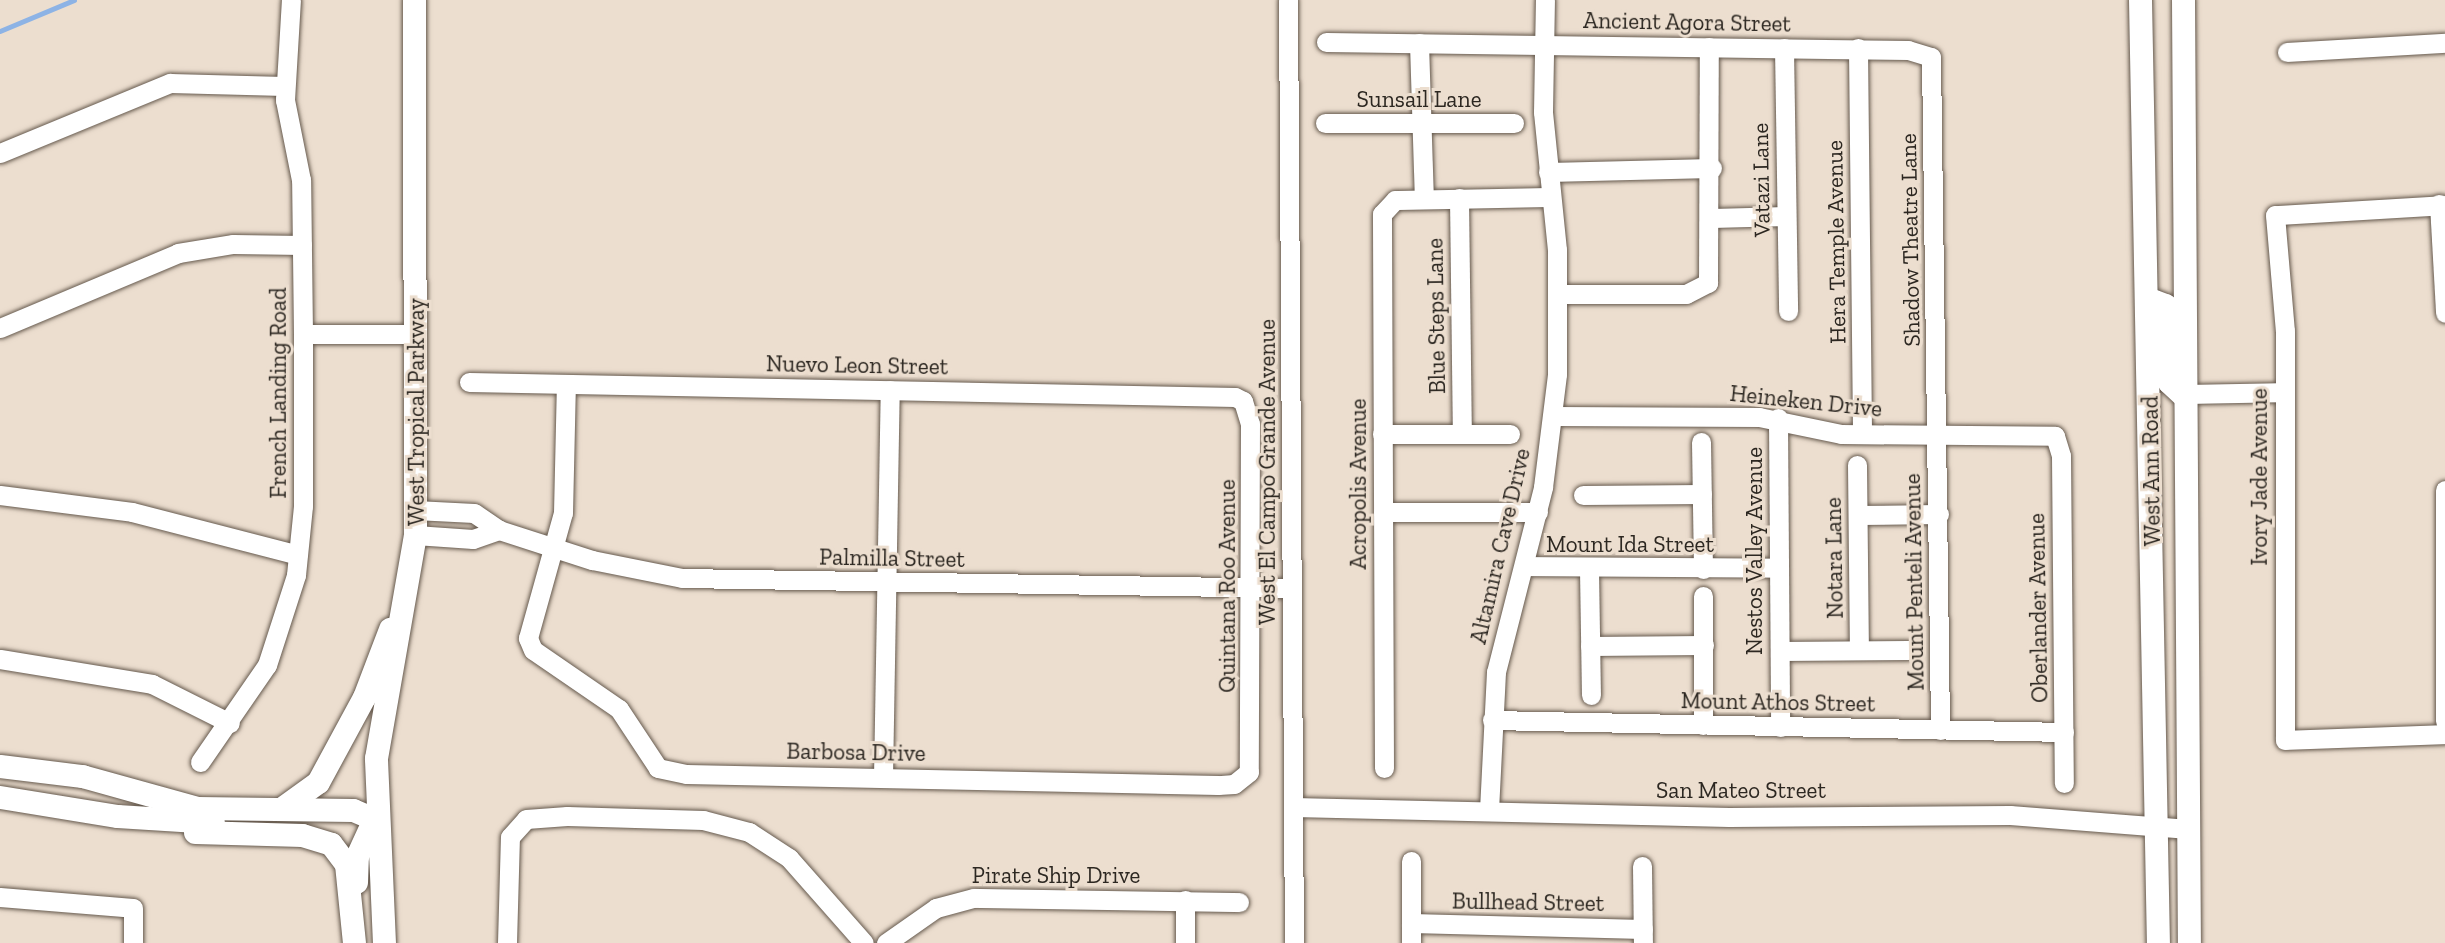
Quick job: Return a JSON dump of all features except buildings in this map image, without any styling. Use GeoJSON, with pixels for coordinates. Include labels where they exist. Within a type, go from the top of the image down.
{"type":"FeatureCollection","features":[{"type":"Feature","properties":{"kind":"main road","name":"West Tropical Parkway"},"geometry":{"type":"LineString","coordinates":[[354,943],[357,856],[373,819],[378,728],[414,568],[417,334],[414,0]]}},
{"type":"Feature","properties":{"kind":"main road","name":"West Ann Road"},"geometry":{"type":"LineString","coordinates":[[2140,0],[2149,299],[2158,943]]}},
{"type":"Feature","properties":{"kind":"main road","name":"West Ann Road"},"geometry":{"type":"LineString","coordinates":[[2183,0],[2182,394],[2189,943]]}},
{"type":"Feature","properties":{"kind":"main road"},"geometry":{"type":"LineString","coordinates":[[2149,299],[2165,305],[2169,382],[2182,394],[2150,469]]}},
{"type":"Feature","properties":{"kind":"main road"},"geometry":{"type":"LineString","coordinates":[[278,810],[311,791],[335,753],[414,568]]}},
{"type":"Feature","properties":{"kind":"main road"},"geometry":{"type":"LineString","coordinates":[[0,766],[82,776],[197,808],[353,810],[373,819]]}},
{"type":"Feature","properties":{"kind":"main road"},"geometry":{"type":"LineString","coordinates":[[0,797],[117,816],[161,830],[302,835],[331,844],[346,864],[354,943]]}},
{"type":"Feature","properties":{"kind":"main road"},"geometry":{"type":"LineString","coordinates":[[117,816],[373,819]]}},
{"type":"Feature","properties":{"kind":"main road","name":"West Tropical Parkway"},"geometry":{"type":"LineString","coordinates":[[373,819],[384,848],[384,943]]}},
{"type":"Feature","properties":{"kind":"street","name":"French Landing Road"},"geometry":{"type":"LineString","coordinates":[[200,762],[230,723],[280,634],[298,555],[303,334],[302,245],[299,153],[284,86],[291,0]]}},
{"type":"Feature","properties":{"kind":"street","name":"West El Campo Grande Avenue"},"geometry":{"type":"LineString","coordinates":[[1288,0],[1294,943]]}},
{"type":"Feature","properties":{"kind":"street","name":"Altamira Cave Drive"},"geometry":{"type":"LineString","coordinates":[[1489,810],[1492,720],[1502,644],[1538,512],[1553,416],[1559,294],[1548,172],[1545,0]]}},
{"type":"Feature","properties":{"kind":"street","name":"Ancient Agora Street"},"geometry":{"type":"LineString","coordinates":[[1326,42],[1858,48],[1922,52]]}},
{"type":"Feature","properties":{"kind":"street"},"geometry":{"type":"LineString","coordinates":[[1419,43],[1424,199],[1551,197]]}},
{"type":"Feature","properties":{"kind":"street"},"geometry":{"type":"LineString","coordinates":[[2287,52],[2445,43]]}},
{"type":"Feature","properties":{"kind":"street"},"geometry":{"type":"LineString","coordinates":[[1559,294],[1686,294],[1708,283],[1712,218],[1709,47]]}},
{"type":"Feature","properties":{"kind":"street","name":"Vatazi Lane"},"geometry":{"type":"LineString","coordinates":[[1784,48],[1788,311]]}},
{"type":"Feature","properties":{"kind":"street","name":"Hera Temple Avenue"},"geometry":{"type":"LineString","coordinates":[[1858,48],[1862,435]]}},
{"type":"Feature","properties":{"kind":"street","name":"Shadow Theatre Lane"},"geometry":{"type":"LineString","coordinates":[[1922,52],[1933,65],[1937,433]]}},
{"type":"Feature","properties":{"kind":"street"},"geometry":{"type":"LineString","coordinates":[[0,153],[170,83],[284,86]]}},
{"type":"Feature","properties":{"kind":"street","name":"Sunsail Lane"},"geometry":{"type":"LineString","coordinates":[[1325,124],[1514,123]]}},
{"type":"Feature","properties":{"kind":"street"},"geometry":{"type":"LineString","coordinates":[[1548,172],[1712,168]]}},
{"type":"Feature","properties":{"kind":"street","name":"Blue Steps Lane"},"geometry":{"type":"LineString","coordinates":[[1459,198],[1462,434]]}},
{"type":"Feature","properties":{"kind":"street","name":"Acropolis Avenue"},"geometry":{"type":"LineString","coordinates":[[1384,768],[1381,228],[1389,203],[1424,199]]}},
{"type":"Feature","properties":{"kind":"street"},"geometry":{"type":"LineString","coordinates":[[2442,204],[2445,313]]}},
{"type":"Feature","properties":{"kind":"street","name":"Ivory Jade Avenue"},"geometry":{"type":"LineString","coordinates":[[2442,204],[2275,215],[2286,331],[2282,391],[2285,740],[2445,734]]}},
{"type":"Feature","properties":{"kind":"street"},"geometry":{"type":"LineString","coordinates":[[1712,218],[1786,216]]}},
{"type":"Feature","properties":{"kind":"street"},"geometry":{"type":"LineString","coordinates":[[0,328],[178,253],[233,244],[302,245]]}},
{"type":"Feature","properties":{"kind":"street"},"geometry":{"type":"LineString","coordinates":[[303,334],[417,334]]}},
{"type":"Feature","properties":{"kind":"street","name":"Nuevo Leon Street"},"geometry":{"type":"LineString","coordinates":[[469,382],[1226,395],[1243,401]]}},
{"type":"Feature","properties":{"kind":"street"},"geometry":{"type":"LineString","coordinates":[[553,545],[564,506],[566,384]]}},
{"type":"Feature","properties":{"kind":"street"},"geometry":{"type":"LineString","coordinates":[[883,777],[890,390]]}},
{"type":"Feature","properties":{"kind":"street"},"geometry":{"type":"LineString","coordinates":[[2182,394],[2282,391]]}},
{"type":"Feature","properties":{"kind":"street","name":"Quintana Roo Avenue"},"geometry":{"type":"LineString","coordinates":[[1243,401],[1250,424],[1249,772]]}},
{"type":"Feature","properties":{"kind":"street","name":"Heineken Drive"},"geometry":{"type":"LineString","coordinates":[[1553,416],[1778,418],[1862,435],[1937,433],[2055,436]]}},
{"type":"Feature","properties":{"kind":"street","name":"Nestos Valley Avenue"},"geometry":{"type":"LineString","coordinates":[[1778,418],[1780,727]]}},
{"type":"Feature","properties":{"kind":"street","name":"Mount Penteli Avenue"},"geometry":{"type":"LineString","coordinates":[[1937,433],[1940,730]]}},
{"type":"Feature","properties":{"kind":"street"},"geometry":{"type":"LineString","coordinates":[[1382,434],[1510,434]]}},
{"type":"Feature","properties":{"kind":"street","name":"Oberlander Avenue"},"geometry":{"type":"LineString","coordinates":[[2055,436],[2061,456],[2064,783]]}},
{"type":"Feature","properties":{"kind":"street"},"geometry":{"type":"LineString","coordinates":[[1701,442],[1703,569]]}},
{"type":"Feature","properties":{"kind":"street","name":"Notara Lane"},"geometry":{"type":"LineString","coordinates":[[1857,465],[1859,650]]}},
{"type":"Feature","properties":{"kind":"street"},"geometry":{"type":"LineString","coordinates":[[2445,490],[2445,721]]}},
{"type":"Feature","properties":{"kind":"street"},"geometry":{"type":"LineString","coordinates":[[1583,495],[1702,494]]}},
{"type":"Feature","properties":{"kind":"street"},"geometry":{"type":"LineString","coordinates":[[0,495],[132,512],[298,555]]}},
{"type":"Feature","properties":{"kind":"street","name":"Palmilla Street"},"geometry":{"type":"LineString","coordinates":[[415,510],[481,515],[499,530],[653,575],[887,582],[1292,588]]}},
{"type":"Feature","properties":{"kind":"street"},"geometry":{"type":"LineString","coordinates":[[462,539],[464,512]]}},
{"type":"Feature","properties":{"kind":"street"},"geometry":{"type":"LineString","coordinates":[[1383,512],[1538,512]]}},
{"type":"Feature","properties":{"kind":"street"},"geometry":{"type":"LineString","coordinates":[[1858,515],[1938,514]]}},
{"type":"Feature","properties":{"kind":"street","name":"Palmilla Street"},"geometry":{"type":"LineString","coordinates":[[415,535],[462,539],[499,530]]}},
{"type":"Feature","properties":{"kind":"street","name":"Barbosa Drive"},"geometry":{"type":"LineString","coordinates":[[553,545],[526,626],[533,650],[619,709],[658,768],[669,773],[1218,785],[1234,784],[1249,772]]}},
{"type":"Feature","properties":{"kind":"street","name":"Mount Ida Street"},"geometry":{"type":"LineString","coordinates":[[1524,566],[1589,570],[1779,568]]}},
{"type":"Feature","properties":{"kind":"street"},"geometry":{"type":"LineString","coordinates":[[1589,570],[1591,695]]}},
{"type":"Feature","properties":{"kind":"street"},"geometry":{"type":"LineString","coordinates":[[1703,596],[1703,725]]}},
{"type":"Feature","properties":{"kind":"street"},"geometry":{"type":"LineString","coordinates":[[1590,646],[1704,645]]}},
{"type":"Feature","properties":{"kind":"street"},"geometry":{"type":"LineString","coordinates":[[1780,652],[1908,650]]}},
{"type":"Feature","properties":{"kind":"street"},"geometry":{"type":"LineString","coordinates":[[0,659],[152,684],[230,723]]}},
{"type":"Feature","properties":{"kind":"street","name":"Mount Athos Street"},"geometry":{"type":"LineString","coordinates":[[1492,720],[2064,732]]}},
{"type":"Feature","properties":{"kind":"street","name":"San Mateo Street"},"geometry":{"type":"LineString","coordinates":[[1293,807],[2010,815],[2188,829]]}},
{"type":"Feature","properties":{"kind":"street"},"geometry":{"type":"LineString","coordinates":[[507,943],[508,854],[516,824],[567,816],[727,824],[789,858],[864,943]]}},
{"type":"Feature","properties":{"kind":"street"},"geometry":{"type":"LineString","coordinates":[[1410,861],[1411,933]]}},
{"type":"Feature","properties":{"kind":"street"},"geometry":{"type":"LineString","coordinates":[[1642,866],[1643,936]]}},
{"type":"Feature","properties":{"kind":"street"},"geometry":{"type":"LineString","coordinates":[[0,897],[132,908],[133,943]]}},
{"type":"Feature","properties":{"kind":"street","name":"Pirate Ship Drive"},"geometry":{"type":"LineString","coordinates":[[886,943],[936,908],[974,898],[1240,902]]}},
{"type":"Feature","properties":{"kind":"street"},"geometry":{"type":"LineString","coordinates":[[1185,900],[1185,943]]}},
{"type":"Feature","properties":{"kind":"street","name":"Bullhead Street"},"geometry":{"type":"LineString","coordinates":[[1411,933],[1643,936]]}},
{"type":"Feature","properties":{"kind":"waterway"},"geometry":{"type":"LineString","coordinates":[[0,31],[74,0]]}}]}
